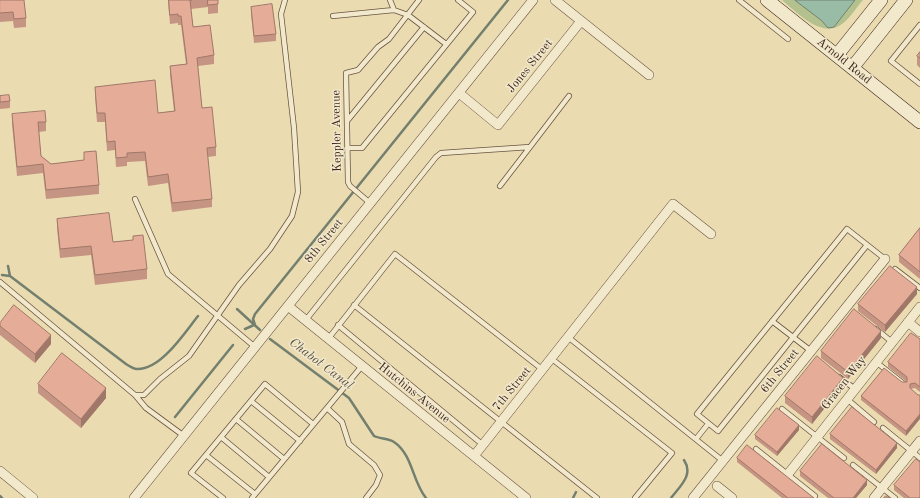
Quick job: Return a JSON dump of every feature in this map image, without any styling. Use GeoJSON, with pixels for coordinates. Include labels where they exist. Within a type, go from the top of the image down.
{"type":"FeatureCollection","features":[{"type":"Feature","properties":{"kind":"street","name":"8th Street"},"geometry":{"type":"LineString","coordinates":[[134,498],[533,0]]}},
{"type":"Feature","properties":{"kind":"street"},"geometry":{"type":"LineString","coordinates":[[555,0],[649,75]]}},
{"type":"Feature","properties":{"kind":"street","name":"Arnold Road"},"geometry":{"type":"LineString","coordinates":[[767,0],[920,122]]}},
{"type":"Feature","properties":{"kind":"street"},"geometry":{"type":"LineString","coordinates":[[837,55],[881,0]]}},
{"type":"Feature","properties":{"kind":"street"},"geometry":{"type":"LineString","coordinates":[[852,68],[906,0]]}},
{"type":"Feature","properties":{"kind":"street","name":"Jones Street"},"geometry":{"type":"LineString","coordinates":[[458,93],[498,125],[581,21]]}},
{"type":"Feature","properties":{"kind":"street","name":"7th Street"},"geometry":{"type":"LineString","coordinates":[[474,456],[673,204],[711,234]]}},
{"type":"Feature","properties":{"kind":"street","name":"6th Street"},"geometry":{"type":"LineString","coordinates":[[693,498],[885,259]]}},
{"type":"Feature","properties":{"kind":"street","name":"Hutchins Avenue"},"geometry":{"type":"LineString","coordinates":[[288,306],[526,498]]}},
{"type":"Feature","properties":{"kind":"street","name":"Gracen Way"},"geometry":{"type":"LineString","coordinates":[[788,474],[920,307]]}},
{"type":"Feature","properties":{"kind":"street"},"geometry":{"type":"LineString","coordinates":[[908,322],[920,332]]}},
{"type":"Feature","properties":{"kind":"street"},"geometry":{"type":"LineString","coordinates":[[874,498],[920,441]]}},
{"type":"Feature","properties":{"kind":"street"},"geometry":{"type":"LineString","coordinates":[[0,472],[33,498]]}},
{"type":"Feature","properties":{"kind":"street"},"geometry":{"type":"LineString","coordinates":[[718,486],[732,498]]}},
{"type":"Feature","properties":{"kind":"lane"},"geometry":{"type":"LineString","coordinates":[[135,395],[144,395],[160,379],[189,356],[239,285],[273,244],[292,216],[298,192],[294,128],[282,14],[285,0]]}},
{"type":"Feature","properties":{"kind":"lane"},"geometry":{"type":"LineString","coordinates":[[390,0],[394,10]]}},
{"type":"Feature","properties":{"kind":"lane"},"geometry":{"type":"LineString","coordinates":[[408,14],[419,0]]}},
{"type":"Feature","properties":{"kind":"lane"},"geometry":{"type":"LineString","coordinates":[[347,148],[362,148],[472,12],[458,0]]}},
{"type":"Feature","properties":{"kind":"lane"},"geometry":{"type":"LineString","coordinates":[[740,0],[788,39]]}},
{"type":"Feature","properties":{"kind":"lane"},"geometry":{"type":"LineString","coordinates":[[333,16],[394,10],[408,14],[446,44]]}},
{"type":"Feature","properties":{"kind":"lane","name":"Keppler Avenue"},"geometry":{"type":"LineString","coordinates":[[370,203],[352,188],[348,182],[346,73],[358,70],[378,47],[389,39],[408,14]]}},
{"type":"Feature","properties":{"kind":"lane"},"geometry":{"type":"LineString","coordinates":[[920,25],[891,60],[920,84]]}},
{"type":"Feature","properties":{"kind":"lane"},"geometry":{"type":"LineString","coordinates":[[347,122],[424,27]]}},
{"type":"Feature","properties":{"kind":"lane"},"geometry":{"type":"LineString","coordinates":[[500,186],[569,96]]}},
{"type":"Feature","properties":{"kind":"lane"},"geometry":{"type":"LineString","coordinates":[[306,321],[436,157],[441,153],[530,147]]}},
{"type":"Feature","properties":{"kind":"lane"},"geometry":{"type":"LineString","coordinates":[[135,199],[168,274],[255,347]]}},
{"type":"Feature","properties":{"kind":"lane"},"geometry":{"type":"LineString","coordinates":[[867,245],[718,431],[697,414],[847,229],[885,259]]}},
{"type":"Feature","properties":{"kind":"lane"},"geometry":{"type":"LineString","coordinates":[[328,339],[395,254],[543,370]]}},
{"type":"Feature","properties":{"kind":"lane"},"geometry":{"type":"LineString","coordinates":[[895,269],[920,288]]}},
{"type":"Feature","properties":{"kind":"lane"},"geometry":{"type":"LineString","coordinates":[[0,282],[135,395],[146,408],[184,436]]}},
{"type":"Feature","properties":{"kind":"lane"},"geometry":{"type":"LineString","coordinates":[[354,306],[502,421],[597,498]]}},
{"type":"Feature","properties":{"kind":"lane"},"geometry":{"type":"LineString","coordinates":[[772,321],[811,350]]}},
{"type":"Feature","properties":{"kind":"lane"},"geometry":{"type":"LineString","coordinates":[[869,324],[892,342]]}},
{"type":"Feature","properties":{"kind":"lane"},"geometry":{"type":"LineString","coordinates":[[338,325],[483,445]]}},
{"type":"Feature","properties":{"kind":"lane"},"geometry":{"type":"LineString","coordinates":[[568,337],[723,461]]}},
{"type":"Feature","properties":{"kind":"lane"},"geometry":{"type":"LineString","coordinates":[[552,358],[672,454],[635,498]]}},
{"type":"Feature","properties":{"kind":"lane"},"geometry":{"type":"LineString","coordinates":[[876,362],[904,384]]}},
{"type":"Feature","properties":{"kind":"lane"},"geometry":{"type":"LineString","coordinates":[[206,455],[253,496],[362,366]]}},
{"type":"Feature","properties":{"kind":"lane"},"geometry":{"type":"LineString","coordinates":[[837,375],[855,389]]}},
{"type":"Feature","properties":{"kind":"lane"},"geometry":{"type":"LineString","coordinates":[[223,498],[191,473],[265,384],[314,424]]}},
{"type":"Feature","properties":{"kind":"lane"},"geometry":{"type":"LineString","coordinates":[[847,399],[874,422]]}},
{"type":"Feature","properties":{"kind":"lane"},"geometry":{"type":"LineString","coordinates":[[250,401],[300,441]]}},
{"type":"Feature","properties":{"kind":"lane"},"geometry":{"type":"LineString","coordinates":[[327,408],[342,422],[350,444],[374,465],[380,475],[376,485],[366,498]]}},
{"type":"Feature","properties":{"kind":"lane"},"geometry":{"type":"LineString","coordinates":[[782,409],[844,458]]}},
{"type":"Feature","properties":{"kind":"lane"},"geometry":{"type":"LineString","coordinates":[[236,419],[284,459]]}},
{"type":"Feature","properties":{"kind":"lane"},"geometry":{"type":"LineString","coordinates":[[696,439],[708,424]]}},
{"type":"Feature","properties":{"kind":"lane"},"geometry":{"type":"LineString","coordinates":[[883,428],[920,458]]}},
{"type":"Feature","properties":{"kind":"lane"},"geometry":{"type":"LineString","coordinates":[[221,437],[269,477]]}},
{"type":"Feature","properties":{"kind":"lane"},"geometry":{"type":"LineString","coordinates":[[756,449],[815,496]]}},
{"type":"Feature","properties":{"kind":"lane"},"geometry":{"type":"LineString","coordinates":[[853,466],[895,498]]}},
{"type":"Feature","properties":{"kind":"shaded area"},"geometry":{"type":"Polygon","coordinates":[[[782,0],[863,0],[845,22],[830,29],[822,28],[807,21],[782,0]]]}},
{"type":"Feature","properties":{"kind":"shaded area"},"geometry":{"type":"Polygon","coordinates":[[[795,0],[855,0],[834,27],[828,28],[822,21],[795,0]]]}},
{"type":"Feature","properties":{"kind":"building"},"geometry":{"type":"Polygon","coordinates":[[[0,0],[24,0],[26,18],[14,19],[13,12],[0,13],[0,0]]]}},
{"type":"Feature","properties":{"kind":"building"},"geometry":{"type":"Polygon","coordinates":[[[169,0],[190,0],[193,27],[210,25],[214,55],[197,58],[202,108],[212,107],[216,147],[207,148],[212,199],[172,203],[168,174],[148,177],[145,152],[127,153],[127,157],[116,158],[115,141],[107,142],[105,113],[97,113],[95,87],[155,80],[158,113],[175,111],[170,66],[187,64],[181,16],[178,16],[178,14],[170,15],[169,0]]]}},
{"type":"Feature","properties":{"kind":"building"},"geometry":{"type":"Polygon","coordinates":[[[208,0],[218,0],[218,4],[208,5],[208,0]]]}},
{"type":"Feature","properties":{"kind":"building"},"geometry":{"type":"Polygon","coordinates":[[[272,4],[276,34],[254,36],[251,7],[272,4]]]}},
{"type":"Feature","properties":{"kind":"building"},"geometry":{"type":"Polygon","coordinates":[[[9,95],[10,101],[0,102],[0,96],[9,95]]]}},
{"type":"Feature","properties":{"kind":"building"},"geometry":{"type":"Polygon","coordinates":[[[45,111],[46,122],[38,122],[41,156],[51,164],[84,160],[84,152],[96,151],[99,185],[46,190],[43,164],[17,167],[12,114],[45,111]]]}},
{"type":"Feature","properties":{"kind":"building"},"geometry":{"type":"Polygon","coordinates":[[[109,213],[113,242],[133,240],[133,236],[143,235],[147,269],[95,275],[91,246],[60,249],[57,219],[109,213]]]}},
{"type":"Feature","properties":{"kind":"building"},"geometry":{"type":"Polygon","coordinates":[[[920,228],[920,272],[899,255],[920,228]]]}},
{"type":"Feature","properties":{"kind":"building"},"geometry":{"type":"Polygon","coordinates":[[[890,266],[917,287],[885,325],[858,304],[890,266]]]}},
{"type":"Feature","properties":{"kind":"building"},"geometry":{"type":"Polygon","coordinates":[[[14,305],[51,335],[35,354],[0,326],[0,323],[14,305]]]}},
{"type":"Feature","properties":{"kind":"building"},"geometry":{"type":"Polygon","coordinates":[[[854,309],[881,331],[848,372],[821,351],[854,309]]]}},
{"type":"Feature","properties":{"kind":"building"},"geometry":{"type":"Polygon","coordinates":[[[911,333],[920,339],[920,387],[915,383],[910,384],[910,388],[920,395],[920,414],[906,431],[861,396],[884,368],[902,382],[907,382],[907,377],[888,362],[911,333]]]}},
{"type":"Feature","properties":{"kind":"building"},"geometry":{"type":"Polygon","coordinates":[[[62,353],[106,388],[81,419],[38,384],[62,353]]]}},
{"type":"Feature","properties":{"kind":"building"},"geometry":{"type":"Polygon","coordinates":[[[817,356],[843,378],[812,417],[785,396],[817,356]]]}},
{"type":"Feature","properties":{"kind":"building"},"geometry":{"type":"Polygon","coordinates":[[[852,407],[897,443],[876,470],[830,434],[852,407]]]}},
{"type":"Feature","properties":{"kind":"building"},"geometry":{"type":"Polygon","coordinates":[[[777,408],[799,425],[777,452],[755,435],[777,408]]]}},
{"type":"Feature","properties":{"kind":"building"},"geometry":{"type":"Polygon","coordinates":[[[822,444],[867,480],[853,498],[834,498],[800,471],[822,444]]]}},
{"type":"Feature","properties":{"kind":"building"},"geometry":{"type":"Polygon","coordinates":[[[747,445],[814,498],[788,498],[737,458],[747,445]]]}},
{"type":"Feature","properties":{"kind":"building"},"geometry":{"type":"Polygon","coordinates":[[[916,459],[920,462],[920,497],[910,498],[894,485],[916,459]]]}},
{"type":"Feature","properties":{"kind":"waterway"},"geometry":{"type":"LineString","coordinates":[[255,325],[253,319],[255,314],[508,0]]}},
{"type":"Feature","properties":{"kind":"waterway"},"geometry":{"type":"LineString","coordinates":[[8,266],[10,276],[126,364],[136,369],[146,368],[163,357],[172,349],[198,316]]}},
{"type":"Feature","properties":{"kind":"waterway"},"geometry":{"type":"LineString","coordinates":[[2,275],[10,276]]}},
{"type":"Feature","properties":{"kind":"waterway"},"geometry":{"type":"LineString","coordinates":[[237,309],[260,330]]}},
{"type":"Feature","properties":{"kind":"waterway"},"geometry":{"type":"LineString","coordinates":[[245,329],[254,325]]}},
{"type":"Feature","properties":{"kind":"waterway","name":"Chabot Canal"},"geometry":{"type":"LineString","coordinates":[[270,339],[349,398],[374,436],[392,441],[400,447],[409,461],[421,491],[426,498]]}},
{"type":"Feature","properties":{"kind":"waterway"},"geometry":{"type":"LineString","coordinates":[[175,417],[233,345]]}},
{"type":"Feature","properties":{"kind":"waterway"},"geometry":{"type":"LineString","coordinates":[[671,498],[682,485],[687,475],[687,465],[684,460]]}},
{"type":"Feature","properties":{"kind":"waterway"},"geometry":{"type":"LineString","coordinates":[[573,498],[576,492]]}}]}
